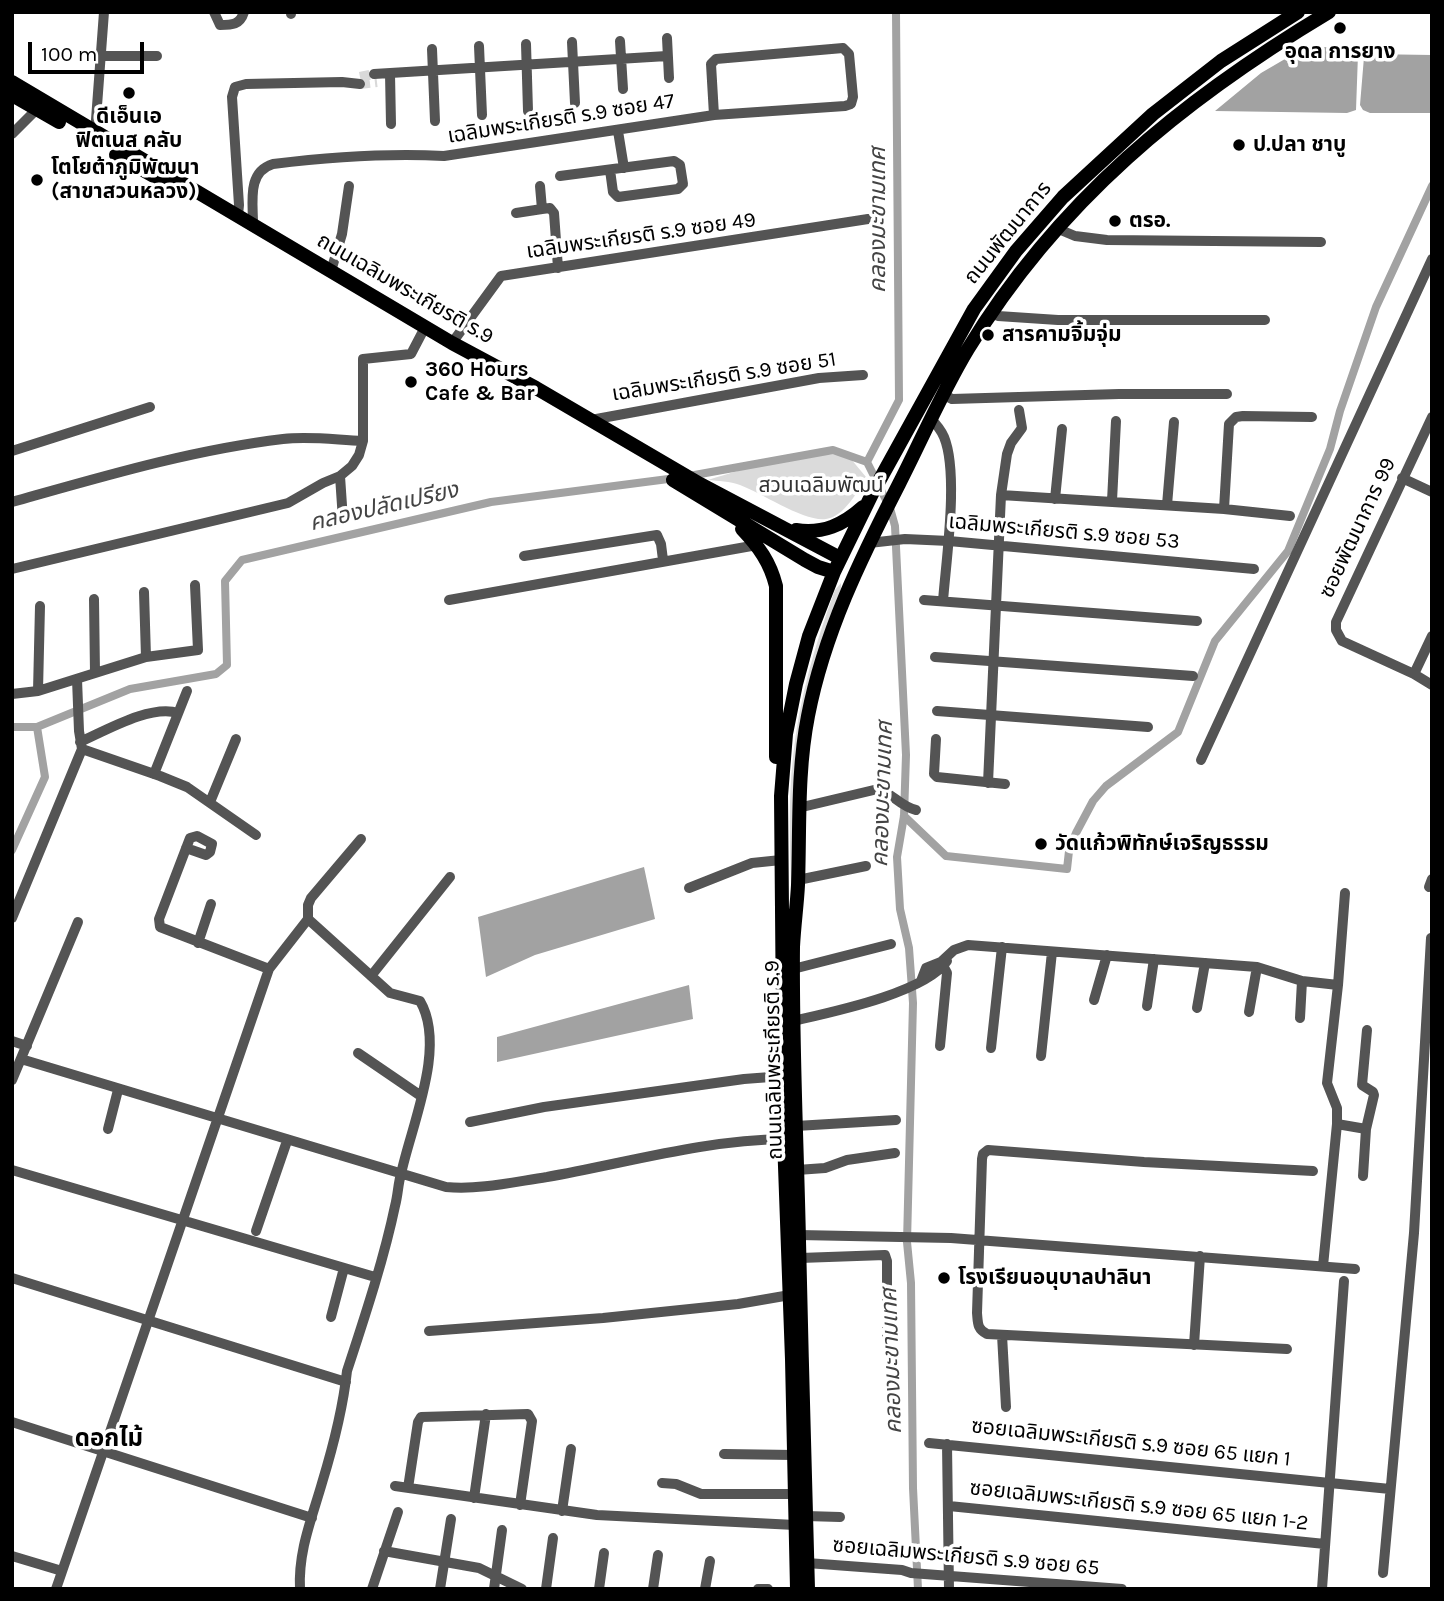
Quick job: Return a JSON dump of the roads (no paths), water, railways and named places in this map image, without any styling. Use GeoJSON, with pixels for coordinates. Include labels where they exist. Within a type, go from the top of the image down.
{"type":"FeatureCollection","features":[{"type":"Feature","properties":{"kind":"main road","name":"ถนนพัฒนาการ"},"geometry":{"type":"LineString","coordinates":[[869,543],[965,353],[991,313],[1056,228],[1162,126],[1188,105],[1239,68],[1329,12]]}},
{"type":"Feature","properties":{"kind":"main road","name":"ถนนพัฒนาการ"},"geometry":{"type":"LineString","coordinates":[[839,565],[871,497],[974,309],[1016,251],[1063,197],[1153,114],[1221,61],[1291,14]]}},
{"type":"Feature","properties":{"kind":"main road","name":"ถนนเฉลิมพระเกียรติ ร.9"},"geometry":{"type":"LineString","coordinates":[[12,82],[452,343],[591,420],[655,464]]}},
{"type":"Feature","properties":{"kind":"main road","name":"ถนนเฉลิมพระเกียรติ ร.9"},"geometry":{"type":"LineString","coordinates":[[12,95],[692,486],[788,529],[839,565]]}},
{"type":"Feature","properties":{"kind":"main road","name":"ถนนเฉลิมพระเกียรติ ร.9"},"geometry":{"type":"LineString","coordinates":[[692,486],[726,513],[818,568],[839,565]]}},
{"type":"Feature","properties":{"kind":"main road"},"geometry":{"type":"LineString","coordinates":[[788,529],[810,532],[838,526],[871,497]]}},
{"type":"Feature","properties":{"kind":"main road"},"geometry":{"type":"LineString","coordinates":[[726,513],[757,545],[771,567],[776,586],[776,767],[781,796]]}},
{"type":"Feature","properties":{"kind":"main road","name":"ถนนเฉลิมพระเกียรติ ร.9"},"geometry":{"type":"LineString","coordinates":[[808,1588],[807,1563],[795,1494],[790,1296],[793,969],[800,769],[808,717],[830,635],[869,543]]}},
{"type":"Feature","properties":{"kind":"main road"},"geometry":{"type":"LineString","coordinates":[[848,589],[839,565],[869,543]]}},
{"type":"Feature","properties":{"kind":"main road","name":"ถนนเฉลิมพระเกียรติ ร.9"},"geometry":{"type":"LineString","coordinates":[[797,1589],[801,1521],[800,1258],[797,1170],[784,1076],[782,763],[796,684],[809,636],[839,565]]}},
{"type":"Feature","properties":{"kind":"main road"},"geometry":{"type":"LineString","coordinates":[[797,1589],[808,1588]]}},
{"type":"Feature","properties":{"kind":"street"},"geometry":{"type":"LineString","coordinates":[[95,133],[104,12]]}},
{"type":"Feature","properties":{"kind":"street"},"geometry":{"type":"LineString","coordinates":[[214,12],[220,24],[233,25],[242,19],[244,12]]}},
{"type":"Feature","properties":{"kind":"street"},"geometry":{"type":"LineString","coordinates":[[667,38],[669,78]]}},
{"type":"Feature","properties":{"kind":"street"},"geometry":{"type":"LineString","coordinates":[[620,41],[623,89]]}},
{"type":"Feature","properties":{"kind":"street"},"geometry":{"type":"LineString","coordinates":[[572,42],[575,103]]}},
{"type":"Feature","properties":{"kind":"street"},"geometry":{"type":"LineString","coordinates":[[526,44],[528,111]]}},
{"type":"Feature","properties":{"kind":"street"},"geometry":{"type":"LineString","coordinates":[[479,46],[482,115]]}},
{"type":"Feature","properties":{"kind":"street","name":"เฉลิมพระเกียรติ ร.9 ซอย 47"},"geometry":{"type":"LineString","coordinates":[[253,224],[256,176],[264,167],[273,164],[386,154],[444,156],[714,115],[845,106],[851,104],[853,97],[849,54],[842,48],[716,59],[711,64],[714,115]]}},
{"type":"Feature","properties":{"kind":"street"},"geometry":{"type":"LineString","coordinates":[[432,49],[435,121]]}},
{"type":"Feature","properties":{"kind":"street"},"geometry":{"type":"LineString","coordinates":[[101,56],[157,56]]}},
{"type":"Feature","properties":{"kind":"street"},"geometry":{"type":"LineString","coordinates":[[391,124],[381,76],[667,56]]}},
{"type":"Feature","properties":{"kind":"street"},"geometry":{"type":"LineString","coordinates":[[238,215],[232,97],[234,87],[246,84],[360,81]]}},
{"type":"Feature","properties":{"kind":"street"},"geometry":{"type":"LineString","coordinates":[[12,134],[37,109]]}},
{"type":"Feature","properties":{"kind":"street"},"geometry":{"type":"LineString","coordinates":[[618,131],[624,168]]}},
{"type":"Feature","properties":{"kind":"street"},"geometry":{"type":"LineString","coordinates":[[560,176],[624,168],[678,162],[683,184],[678,189],[618,197],[613,192],[610,170]]}},
{"type":"Feature","properties":{"kind":"street"},"geometry":{"type":"LineString","coordinates":[[331,271],[342,234],[349,186]]}},
{"type":"Feature","properties":{"kind":"street"},"geometry":{"type":"LineString","coordinates":[[540,186],[542,209]]}},
{"type":"Feature","properties":{"kind":"street"},"geometry":{"type":"LineString","coordinates":[[516,213],[550,208],[554,213],[558,268]]}},
{"type":"Feature","properties":{"kind":"street","name":"เฉลิมพระเกียรติ ร.9 ซอย 49"},"geometry":{"type":"LineString","coordinates":[[452,343],[501,276],[868,219]]}},
{"type":"Feature","properties":{"kind":"street"},"geometry":{"type":"LineString","coordinates":[[1056,228],[1074,236],[1107,240],[1321,242]]}},
{"type":"Feature","properties":{"kind":"street"},"geometry":{"type":"LineString","coordinates":[[1201,761],[1432,259]]}},
{"type":"Feature","properties":{"kind":"street"},"geometry":{"type":"LineString","coordinates":[[991,313],[998,316],[1058,320],[1265,320]]}},
{"type":"Feature","properties":{"kind":"street"},"geometry":{"type":"LineString","coordinates":[[12,569],[278,506],[340,476],[355,461],[363,441],[363,359],[411,354],[422,333]]}},
{"type":"Feature","properties":{"kind":"street","name":"เฉลิมพระเกียรติ ร.9 ซอย 51"},"geometry":{"type":"LineString","coordinates":[[591,420],[819,378],[863,375]]}},
{"type":"Feature","properties":{"kind":"street"},"geometry":{"type":"LineString","coordinates":[[944,395],[952,399],[1227,394]]}},
{"type":"Feature","properties":{"kind":"street"},"geometry":{"type":"LineString","coordinates":[[12,451],[150,407]]}},
{"type":"Feature","properties":{"kind":"street"},"geometry":{"type":"LineString","coordinates":[[988,783],[1001,495],[1007,454],[1022,428],[1019,410]]}},
{"type":"Feature","properties":{"kind":"street"},"geometry":{"type":"LineString","coordinates":[[1224,509],[1229,424],[1232,420],[1243,416],[1312,417]]}},
{"type":"Feature","properties":{"kind":"street","name":"ซอยพัฒนาการ 99"},"geometry":{"type":"LineString","coordinates":[[1432,417],[1336,622],[1336,630],[1342,641],[1432,685]]}},
{"type":"Feature","properties":{"kind":"street"},"geometry":{"type":"LineString","coordinates":[[931,419],[944,438],[950,472],[949,541],[943,601]]}},
{"type":"Feature","properties":{"kind":"street"},"geometry":{"type":"LineString","coordinates":[[1112,501],[1116,421]]}},
{"type":"Feature","properties":{"kind":"street"},"geometry":{"type":"LineString","coordinates":[[1167,505],[1174,422]]}},
{"type":"Feature","properties":{"kind":"street"},"geometry":{"type":"LineString","coordinates":[[1055,499],[1062,429]]}},
{"type":"Feature","properties":{"kind":"street"},"geometry":{"type":"LineString","coordinates":[[12,502],[145,466],[284,439],[328,437],[363,441]]}},
{"type":"Feature","properties":{"kind":"street"},"geometry":{"type":"LineString","coordinates":[[340,476],[343,520]]}},
{"type":"Feature","properties":{"kind":"street"},"geometry":{"type":"LineString","coordinates":[[1402,478],[1432,492]]}},
{"type":"Feature","properties":{"kind":"street"},"geometry":{"type":"LineString","coordinates":[[1001,495],[1224,509],[1290,516]]}},
{"type":"Feature","properties":{"kind":"street"},"geometry":{"type":"LineString","coordinates":[[524,556],[657,535],[663,560]]}},
{"type":"Feature","properties":{"kind":"street","name":"เฉลิมพระเกียรติ ร.9 ซอย 53"},"geometry":{"type":"LineString","coordinates":[[869,543],[905,539],[999,544],[1254,569]]}},
{"type":"Feature","properties":{"kind":"street"},"geometry":{"type":"LineString","coordinates":[[449,600],[757,545]]}},
{"type":"Feature","properties":{"kind":"street"},"geometry":{"type":"LineString","coordinates":[[12,694],[77,684],[95,673],[146,657],[198,650],[195,585]]}},
{"type":"Feature","properties":{"kind":"street"},"geometry":{"type":"LineString","coordinates":[[144,592],[146,657]]}},
{"type":"Feature","properties":{"kind":"street"},"geometry":{"type":"LineString","coordinates":[[94,599],[95,673]]}},
{"type":"Feature","properties":{"kind":"street"},"geometry":{"type":"LineString","coordinates":[[924,600],[1197,621]]}},
{"type":"Feature","properties":{"kind":"street"},"geometry":{"type":"LineString","coordinates":[[38,691],[40,606]]}},
{"type":"Feature","properties":{"kind":"street"},"geometry":{"type":"LineString","coordinates":[[1414,674],[1432,636]]}},
{"type":"Feature","properties":{"kind":"street"},"geometry":{"type":"LineString","coordinates":[[935,657],[1193,676]]}},
{"type":"Feature","properties":{"kind":"street"},"geometry":{"type":"LineString","coordinates":[[12,918],[80,741],[77,684]]}},
{"type":"Feature","properties":{"kind":"street"},"geometry":{"type":"LineString","coordinates":[[157,775],[187,691]]}},
{"type":"Feature","properties":{"kind":"street"},"geometry":{"type":"LineString","coordinates":[[80,741],[158,711],[178,713]]}},
{"type":"Feature","properties":{"kind":"street"},"geometry":{"type":"LineString","coordinates":[[937,711],[1148,727]]}},
{"type":"Feature","properties":{"kind":"street"},"geometry":{"type":"LineString","coordinates":[[209,802],[236,739]]}},
{"type":"Feature","properties":{"kind":"street"},"geometry":{"type":"LineString","coordinates":[[936,739],[934,774],[937,777],[1005,784]]}},
{"type":"Feature","properties":{"kind":"street"},"geometry":{"type":"LineString","coordinates":[[80,741],[187,787],[256,835]]}},
{"type":"Feature","properties":{"kind":"street"},"geometry":{"type":"LineString","coordinates":[[798,808],[878,789],[906,808],[916,810]]}},
{"type":"Feature","properties":{"kind":"street"},"geometry":{"type":"LineString","coordinates":[[56,1589],[269,969],[308,919],[311,898],[361,839]]}},
{"type":"Feature","properties":{"kind":"street"},"geometry":{"type":"LineString","coordinates":[[186,848],[159,924],[163,930],[269,969]]}},
{"type":"Feature","properties":{"kind":"street"},"geometry":{"type":"LineString","coordinates":[[689,888],[752,863],[781,860]]}},
{"type":"Feature","properties":{"kind":"street"},"geometry":{"type":"LineString","coordinates":[[798,880],[866,866]]}},
{"type":"Feature","properties":{"kind":"street"},"geometry":{"type":"LineString","coordinates":[[371,976],[450,877]]}},
{"type":"Feature","properties":{"kind":"street"},"geometry":{"type":"LineString","coordinates":[[1323,1266],[1337,1124],[1335,1099],[1327,1083],[1345,893]]}},
{"type":"Feature","properties":{"kind":"street"},"geometry":{"type":"LineString","coordinates":[[198,943],[211,904]]}},
{"type":"Feature","properties":{"kind":"street"},"geometry":{"type":"LineString","coordinates":[[300,1589],[302,1550],[395,1207],[427,1074],[429,1037],[425,1009],[421,1002],[390,993],[308,919]]}},
{"type":"Feature","properties":{"kind":"street"},"geometry":{"type":"LineString","coordinates":[[12,1080],[21,1053],[78,922]]}},
{"type":"Feature","properties":{"kind":"street"},"geometry":{"type":"LineString","coordinates":[[1383,1573],[1414,1233],[1431,938]]}},
{"type":"Feature","properties":{"kind":"street"},"geometry":{"type":"LineString","coordinates":[[793,969],[891,944]]}},
{"type":"Feature","properties":{"kind":"street"},"geometry":{"type":"LineString","coordinates":[[793,1021],[869,1002],[933,976],[954,950],[968,944],[1257,967],[1303,981],[1338,985]]}},
{"type":"Feature","properties":{"kind":"street"},"geometry":{"type":"LineString","coordinates":[[991,1048],[1002,947]]}},
{"type":"Feature","properties":{"kind":"street"},"geometry":{"type":"LineString","coordinates":[[1041,1056],[1052,952]]}},
{"type":"Feature","properties":{"kind":"street"},"geometry":{"type":"LineString","coordinates":[[1094,1000],[1107,955]]}},
{"type":"Feature","properties":{"kind":"street"},"geometry":{"type":"LineString","coordinates":[[1147,1006],[1154,959]]}},
{"type":"Feature","properties":{"kind":"street"},"geometry":{"type":"LineString","coordinates":[[1197,1008],[1205,963]]}},
{"type":"Feature","properties":{"kind":"street"},"geometry":{"type":"LineString","coordinates":[[940,1046],[947,973],[942,964]]}},
{"type":"Feature","properties":{"kind":"street"},"geometry":{"type":"LineString","coordinates":[[1249,1012],[1257,967]]}},
{"type":"Feature","properties":{"kind":"street"},"geometry":{"type":"LineString","coordinates":[[1300,1018],[1303,981]]}},
{"type":"Feature","properties":{"kind":"street"},"geometry":{"type":"LineString","coordinates":[[1363,1176],[1366,1129],[1374,1095],[1362,1085],[1367,1030]]}},
{"type":"Feature","properties":{"kind":"street"},"geometry":{"type":"LineString","coordinates":[[12,1041],[21,1053],[118,1090],[446,1187],[478,1188],[711,1145],[896,1121]]}},
{"type":"Feature","properties":{"kind":"street"},"geometry":{"type":"LineString","coordinates":[[358,1054],[421,1096]]}},
{"type":"Feature","properties":{"kind":"street"},"geometry":{"type":"LineString","coordinates":[[470,1122],[544,1107],[744,1079],[784,1076]]}},
{"type":"Feature","properties":{"kind":"street"},"geometry":{"type":"LineString","coordinates":[[108,1129],[118,1090]]}},
{"type":"Feature","properties":{"kind":"street"},"geometry":{"type":"LineString","coordinates":[[1337,1124],[1366,1129]]}},
{"type":"Feature","properties":{"kind":"street"},"geometry":{"type":"LineString","coordinates":[[257,1231],[287,1141]]}},
{"type":"Feature","properties":{"kind":"street"},"geometry":{"type":"LineString","coordinates":[[1287,1349],[1002,1335],[981,1331],[978,1325],[982,1158],[988,1150],[1313,1171]]}},
{"type":"Feature","properties":{"kind":"street"},"geometry":{"type":"LineString","coordinates":[[797,1170],[825,1168],[847,1160],[895,1153]]}},
{"type":"Feature","properties":{"kind":"street"},"geometry":{"type":"LineString","coordinates":[[12,1170],[375,1277]]}},
{"type":"Feature","properties":{"kind":"street"},"geometry":{"type":"LineString","coordinates":[[799,1235],[915,1237],[1355,1269]]}},
{"type":"Feature","properties":{"kind":"street"},"geometry":{"type":"LineString","coordinates":[[800,1258],[885,1255],[887,1339]]}},
{"type":"Feature","properties":{"kind":"street"},"geometry":{"type":"LineString","coordinates":[[1194,1345],[1200,1256]]}},
{"type":"Feature","properties":{"kind":"street"},"geometry":{"type":"LineString","coordinates":[[331,1317],[344,1268]]}},
{"type":"Feature","properties":{"kind":"street"},"geometry":{"type":"LineString","coordinates":[[12,1278],[346,1382]]}},
{"type":"Feature","properties":{"kind":"street"},"geometry":{"type":"LineString","coordinates":[[1322,1589],[1344,1281]]}},
{"type":"Feature","properties":{"kind":"street"},"geometry":{"type":"LineString","coordinates":[[429,1331],[603,1318],[790,1296]]}},
{"type":"Feature","properties":{"kind":"street"},"geometry":{"type":"LineString","coordinates":[[1002,1335],[1006,1407]]}},
{"type":"Feature","properties":{"kind":"street"},"geometry":{"type":"LineString","coordinates":[[474,1498],[486,1414]]}},
{"type":"Feature","properties":{"kind":"street"},"geometry":{"type":"LineString","coordinates":[[408,1488],[421,1417],[528,1414],[531,1418],[520,1505]]}},
{"type":"Feature","properties":{"kind":"street"},"geometry":{"type":"LineString","coordinates":[[12,1422],[312,1518]]}},
{"type":"Feature","properties":{"kind":"street","name":"ซอยเฉลิมพระเกียรติ ร.9 ซอย 65 แยก 1"},"geometry":{"type":"LineString","coordinates":[[929,1443],[1390,1489]]}},
{"type":"Feature","properties":{"kind":"street"},"geometry":{"type":"LineString","coordinates":[[947,1444],[949,1589]]}},
{"type":"Feature","properties":{"kind":"street"},"geometry":{"type":"LineString","coordinates":[[562,1511],[571,1449]]}},
{"type":"Feature","properties":{"kind":"street"},"geometry":{"type":"LineString","coordinates":[[724,1454],[794,1455]]}},
{"type":"Feature","properties":{"kind":"street"},"geometry":{"type":"LineString","coordinates":[[662,1483],[676,1484],[701,1494],[795,1494]]}},
{"type":"Feature","properties":{"kind":"street"},"geometry":{"type":"LineString","coordinates":[[395,1486],[562,1511],[801,1521],[840,1517]]}},
{"type":"Feature","properties":{"kind":"street","name":"ซอยเฉลิมพระเกียรติ ร.9 ซอย 65 แยก 1-2"},"geometry":{"type":"LineString","coordinates":[[949,1506],[1325,1544]]}},
{"type":"Feature","properties":{"kind":"street"},"geometry":{"type":"LineString","coordinates":[[372,1589],[398,1512]]}},
{"type":"Feature","properties":{"kind":"street"},"geometry":{"type":"LineString","coordinates":[[440,1589],[450,1519]]}},
{"type":"Feature","properties":{"kind":"street"},"geometry":{"type":"LineString","coordinates":[[494,1589],[502,1530]]}},
{"type":"Feature","properties":{"kind":"street"},"geometry":{"type":"LineString","coordinates":[[546,1589],[553,1538]]}},
{"type":"Feature","properties":{"kind":"street"},"geometry":{"type":"LineString","coordinates":[[384,1551],[479,1568],[522,1589]]}},
{"type":"Feature","properties":{"kind":"street"},"geometry":{"type":"LineString","coordinates":[[599,1589],[604,1553]]}},
{"type":"Feature","properties":{"kind":"street"},"geometry":{"type":"LineString","coordinates":[[653,1589],[658,1555]]}},
{"type":"Feature","properties":{"kind":"street"},"geometry":{"type":"LineString","coordinates":[[12,1556],[62,1571]]}},
{"type":"Feature","properties":{"kind":"street"},"geometry":{"type":"LineString","coordinates":[[705,1589],[710,1561]]}},
{"type":"Feature","properties":{"kind":"street","name":"ซอยเฉลิมพระเกียรติ ร.9 ซอย 65"},"geometry":{"type":"LineString","coordinates":[[807,1563],[1122,1589]]}},
{"type":"Feature","properties":{"kind":"street"},"geometry":{"type":"LineString","coordinates":[[758,1589],[768,1589]]}},
{"type":"Feature","properties":{"kind":"street"},"geometry":{"type":"LineString","coordinates":[[785,1589],[797,1589]]}},
{"type":"Feature","properties":{"kind":"waterway","name":"คลองมะขามเทศ"},"geometry":{"type":"LineString","coordinates":[[867,462],[899,400],[896,12]]}},
{"type":"Feature","properties":{"kind":"waterway"},"geometry":{"type":"LineString","coordinates":[[904,816],[946,856],[1067,869],[1069,851],[1093,801],[1106,786],[1178,732],[1215,641],[1288,551],[1330,449],[1340,411],[1376,307],[1432,186]]}},
{"type":"Feature","properties":{"kind":"waterway","name":"คลองปลัดเปรียง"},"geometry":{"type":"LineString","coordinates":[[689,476],[833,450],[867,462]]}},
{"type":"Feature","properties":{"kind":"waterway","name":"คลองมะขามเทศ"},"geometry":{"type":"LineString","coordinates":[[867,462],[890,508],[895,526],[906,755],[904,816],[897,857],[900,909],[909,948],[913,1003],[907,1242],[911,1283],[913,1488],[918,1589]]}},
{"type":"Feature","properties":{"kind":"waterway","name":"คลองปลัดเปรียง"},"geometry":{"type":"LineString","coordinates":[[12,727],[37,727],[130,689],[216,674],[227,665],[225,581],[242,560],[491,502],[676,478]]}},
{"type":"Feature","properties":{"kind":"waterway"},"geometry":{"type":"LineString","coordinates":[[12,850],[45,777],[37,727]]}},
{"type":"Feature","properties":{"kind":"tunnel"},"geometry":{"type":"LineString","coordinates":[[360,77],[374,74]]}},
{"type":"Feature","properties":{"kind":"tunnel"},"geometry":{"type":"LineString","coordinates":[[360,84],[377,82]]}},
{"type":"Feature","properties":{"kind":"place","name":"อุดล การยาง"},"geometry":{"type":"Point","coordinates":[1340,28]}},
{"type":"Feature","properties":{"kind":"place","name":"ดีเอ็นเอ ฟิตเนส คลับ"},"geometry":{"type":"Point","coordinates":[129,93]}},
{"type":"Feature","properties":{"kind":"place","name":"ป.ปลา ชาบู"},"geometry":{"type":"Point","coordinates":[1239,145]}},
{"type":"Feature","properties":{"kind":"place","name":"โตโยต้าภูมิพัฒนา (สาขาสวนหลวง)"},"geometry":{"type":"Point","coordinates":[37,180]}},
{"type":"Feature","properties":{"kind":"place","name":"ตรอ."},"geometry":{"type":"Point","coordinates":[1115,221]}},
{"type":"Feature","properties":{"kind":"place","name":"สารคามจิ้มจุ่ม"},"geometry":{"type":"Point","coordinates":[988,335]}},
{"type":"Feature","properties":{"kind":"place","name":"360 Hours Cafe & Bar"},"geometry":{"type":"Point","coordinates":[411,382]}},
{"type":"Feature","properties":{"kind":"place","name":"วัดแก้วพิทักษ์เจริญธรรม"},"geometry":{"type":"Point","coordinates":[1041,844]}},
{"type":"Feature","properties":{"kind":"place","name":"โรงเรียนอนุบาลปาลินา"},"geometry":{"type":"Point","coordinates":[944,1278]}},
{"type":"Feature","properties":{"kind":"district","name":"ดอกไม้"},"geometry":{"type":"Point","coordinates":[109,1439]}},
{"type":"Feature","properties":{"kind":"park label","name":"สวนเฉลิมพัฒน์"},"geometry":{"type":"Point","coordinates":[821,486]}}]}
